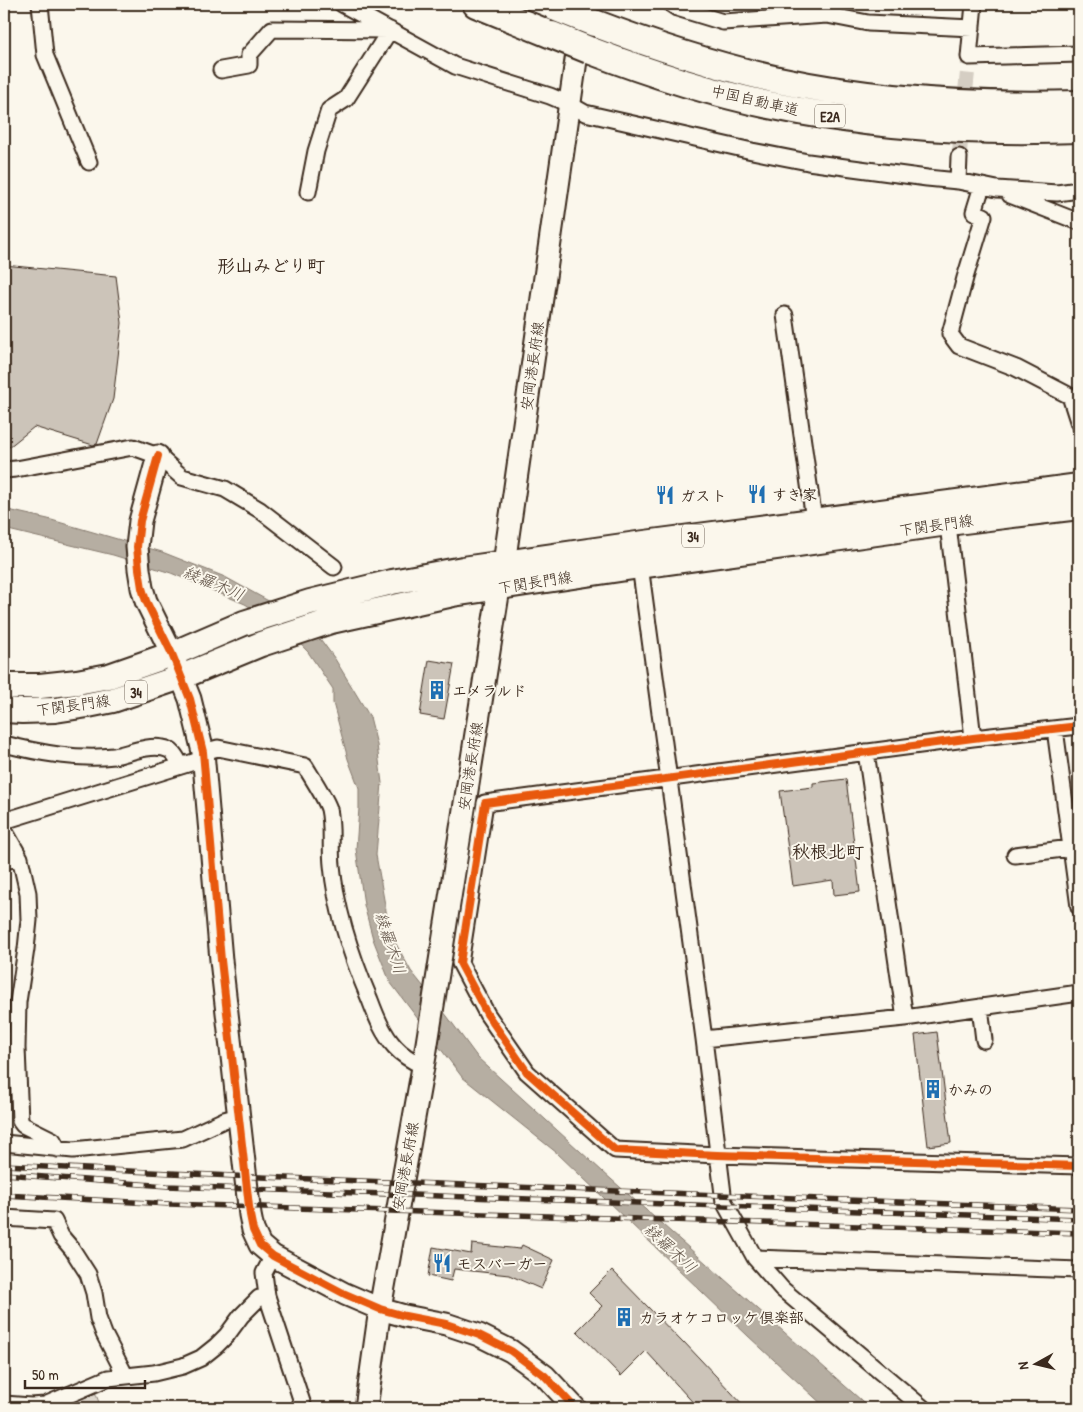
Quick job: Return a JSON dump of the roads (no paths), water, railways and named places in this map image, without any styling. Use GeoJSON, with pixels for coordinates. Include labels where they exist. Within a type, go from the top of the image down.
{"type":"FeatureCollection","features":[{"type":"Feature","properties":{"kind":"highway","name":"中国自動車道"},"geometry":{"type":"LineString","coordinates":[[476,4],[625,63],[700,87],[773,106],[848,119],[928,128],[1029,131],[1079,129]]}},
{"type":"Feature","properties":{"kind":"highway","name":"中国自動車道"},"geometry":{"type":"LineString","coordinates":[[551,6],[589,13],[629,37],[779,80],[850,92],[926,101],[1028,105],[1079,104]]}},
{"type":"Feature","properties":{"kind":"main road","name":"安岡港長府線"},"geometry":{"type":"LineString","coordinates":[[366,1408],[380,1309],[424,1061],[498,588],[504,564],[569,104],[589,13]]}},
{"type":"Feature","properties":{"kind":"main road"},"geometry":{"type":"LineString","coordinates":[[158,456],[140,521],[137,547],[142,588],[149,608],[172,654],[190,699],[203,756],[221,960],[253,1230],[260,1245],[273,1256],[345,1294],[380,1309],[446,1324],[479,1335],[511,1351],[545,1376],[575,1408]]}},
{"type":"Feature","properties":{"kind":"main road","name":"下関長門線"},"geometry":{"type":"LineString","coordinates":[[4,686],[40,686],[109,676],[172,654],[244,624],[310,602],[392,582],[463,569],[504,564],[639,555],[946,513],[1079,486]]}},
{"type":"Feature","properties":{"kind":"main road","name":"下関長門線"},"geometry":{"type":"LineString","coordinates":[[4,710],[55,710],[113,700],[181,677],[261,644],[331,621],[453,594],[498,588],[639,555],[814,520],[1079,507]]}},
{"type":"Feature","properties":{"kind":"street"},"geometry":{"type":"LineString","coordinates":[[40,4],[45,55],[89,162]]}},
{"type":"Feature","properties":{"kind":"street"},"geometry":{"type":"LineString","coordinates":[[342,4],[455,66],[550,96],[586,113],[752,151],[843,167],[958,181],[982,186],[1079,222]]}},
{"type":"Feature","properties":{"kind":"street"},"geometry":{"type":"LineString","coordinates":[[671,4],[676,8],[723,22],[827,15],[868,23],[972,28]]}},
{"type":"Feature","properties":{"kind":"street"},"geometry":{"type":"LineString","coordinates":[[974,4],[969,57],[1079,54]]}},
{"type":"Feature","properties":{"kind":"street"},"geometry":{"type":"LineString","coordinates":[[221,70],[249,65],[249,55],[272,29],[390,30]]}},
{"type":"Feature","properties":{"kind":"street"},"geometry":{"type":"LineString","coordinates":[[308,192],[316,151],[329,110],[346,98],[390,30]]}},
{"type":"Feature","properties":{"kind":"street"},"geometry":{"type":"LineString","coordinates":[[958,181],[959,157]]}},
{"type":"Feature","properties":{"kind":"street"},"geometry":{"type":"LineString","coordinates":[[982,186],[974,212],[984,216],[964,278],[950,334],[959,346],[1016,368],[1070,396],[1079,424]]}},
{"type":"Feature","properties":{"kind":"street"},"geometry":{"type":"LineString","coordinates":[[997,190],[1057,193],[1079,190]]}},
{"type":"Feature","properties":{"kind":"street"},"geometry":{"type":"LineString","coordinates":[[785,315],[814,520]]}},
{"type":"Feature","properties":{"kind":"street"},"geometry":{"type":"LineString","coordinates":[[4,470],[133,447],[158,456],[182,477],[225,489],[260,510],[334,567]]}},
{"type":"Feature","properties":{"kind":"street"},"geometry":{"type":"LineString","coordinates":[[946,513],[974,738]]}},
{"type":"Feature","properties":{"kind":"street"},"geometry":{"type":"LineString","coordinates":[[639,555],[724,1202],[755,1258],[782,1289],[923,1408]]}},
{"type":"Feature","properties":{"kind":"street"},"geometry":{"type":"LineString","coordinates":[[1079,726],[668,777],[485,802],[460,964],[487,1014],[527,1072],[615,1150],[1079,1166]]}},
{"type":"Feature","properties":{"kind":"street"},"geometry":{"type":"LineString","coordinates":[[1055,729],[1079,907]]}},
{"type":"Feature","properties":{"kind":"street"},"geometry":{"type":"LineString","coordinates":[[4,744],[45,753],[84,757],[114,756],[154,747],[166,748],[174,754],[181,766]]}},
{"type":"Feature","properties":{"kind":"street"},"geometry":{"type":"LineString","coordinates":[[4,821],[181,766],[218,748],[305,766],[328,806],[331,823],[332,865],[336,890],[346,934],[358,973],[377,1018],[393,1046],[405,1057],[424,1061]]}},
{"type":"Feature","properties":{"kind":"street"},"geometry":{"type":"LineString","coordinates":[[866,752],[905,1018]]}},
{"type":"Feature","properties":{"kind":"street"},"geometry":{"type":"LineString","coordinates":[[4,830],[20,858],[28,893],[29,920],[18,1002],[17,1048],[20,1121],[23,1125],[53,1140],[58,1149]]}},
{"type":"Feature","properties":{"kind":"street"},"geometry":{"type":"LineString","coordinates":[[1015,855],[1071,848]]}},
{"type":"Feature","properties":{"kind":"street"},"geometry":{"type":"LineString","coordinates":[[4,861],[20,858]]}},
{"type":"Feature","properties":{"kind":"street"},"geometry":{"type":"LineString","coordinates":[[704,1039],[905,1018],[1079,993]]}},
{"type":"Feature","properties":{"kind":"street"},"geometry":{"type":"LineString","coordinates":[[980,1007],[984,1040]]}},
{"type":"Feature","properties":{"kind":"street"},"geometry":{"type":"LineString","coordinates":[[4,1144],[73,1150],[183,1139],[224,1120],[239,1116]]}},
{"type":"Feature","properties":{"kind":"street"},"geometry":{"type":"LineString","coordinates":[[4,1218],[54,1220],[61,1236],[88,1274],[94,1293],[98,1318],[124,1376]]}},
{"type":"Feature","properties":{"kind":"street"},"geometry":{"type":"LineString","coordinates":[[273,1256],[264,1273],[267,1296],[304,1408]]}},
{"type":"Feature","properties":{"kind":"street"},"geometry":{"type":"LineString","coordinates":[[755,1258],[1079,1270]]}},
{"type":"Feature","properties":{"kind":"street"},"geometry":{"type":"LineString","coordinates":[[4,1404],[45,1406],[108,1378],[154,1373],[184,1366],[201,1358],[216,1346],[259,1298],[267,1296]]}},
{"type":"Feature","properties":{"kind":"water","name":"綾羅木川"},"geometry":{"type":"Polygon","coordinates":[[[4,509],[48,519],[162,552],[225,577],[294,615],[318,636],[335,659],[370,717],[377,745],[382,783],[376,855],[390,933],[411,971],[478,1058],[603,1172],[870,1408],[826,1408],[557,1153],[462,1077],[390,982],[373,939],[364,905],[356,849],[359,788],[348,759],[333,703],[333,689],[308,652],[287,630],[245,604],[171,573],[113,555],[4,529],[4,509]]]}},
{"type":"Feature","properties":{"kind":"tunnel"},"geometry":{"type":"LineString","coordinates":[[959,157],[969,57]]}},
{"type":"Feature","properties":{"kind":"railway"},"geometry":{"type":"LineString","coordinates":[[4,1165],[233,1176],[1079,1209]]}},
{"type":"Feature","properties":{"kind":"railway"},"geometry":{"type":"LineString","coordinates":[[4,1174],[167,1186],[1079,1219]]}},
{"type":"Feature","properties":{"kind":"railway"},"geometry":{"type":"LineString","coordinates":[[4,1195],[169,1204],[1079,1233]]}},
{"type":"Feature","properties":{"kind":"place","name":"すき家"},"geometry":{"type":"Point","coordinates":[757,494]}},
{"type":"Feature","properties":{"kind":"place","name":"ガスト"},"geometry":{"type":"Point","coordinates":[665,495]}},
{"type":"Feature","properties":{"kind":"place","name":"エメラルド"},"geometry":{"type":"Point","coordinates":[437,690]}},
{"type":"Feature","properties":{"kind":"place","name":"かみの"},"geometry":{"type":"Point","coordinates":[933,1089]}},
{"type":"Feature","properties":{"kind":"place","name":"モスバーガー"},"geometry":{"type":"Point","coordinates":[442,1263]}},
{"type":"Feature","properties":{"kind":"place","name":"カラオケコロッケ倶楽部"},"geometry":{"type":"Point","coordinates":[624,1317]}},
{"type":"Feature","properties":{"kind":"district","name":"形山みどり町"},"geometry":{"type":"Point","coordinates":[271,265]}},
{"type":"Feature","properties":{"kind":"district","name":"秋根北町"},"geometry":{"type":"Point","coordinates":[828,851]}}]}
